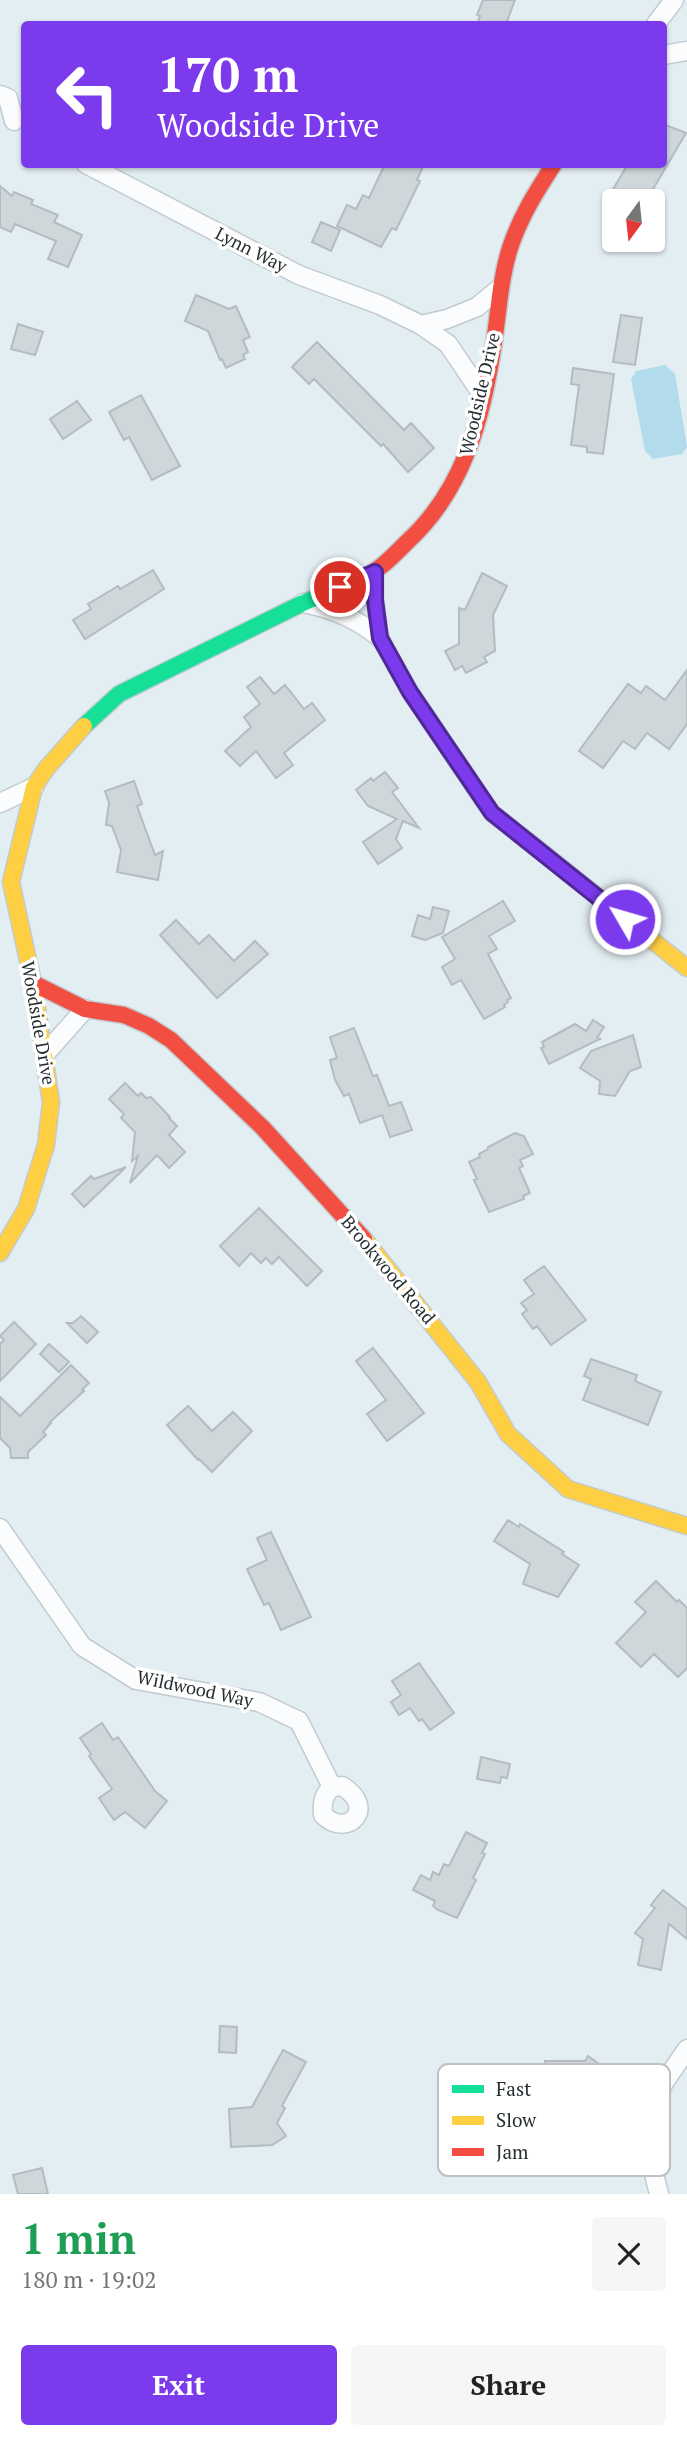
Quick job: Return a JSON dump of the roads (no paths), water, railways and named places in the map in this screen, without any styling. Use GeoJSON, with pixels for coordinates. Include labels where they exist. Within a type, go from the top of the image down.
{"type":"FeatureCollection","features":[{"type":"Feature","properties":{"kind":"street"},"geometry":{"type":"LineString","coordinates":[[658,21],[674,0]]}},
{"type":"Feature","properties":{"kind":"street"},"geometry":{"type":"LineString","coordinates":[[667,54],[687,51]]}},
{"type":"Feature","properties":{"kind":"street"},"geometry":{"type":"LineString","coordinates":[[0,94],[8,98],[13,125]]}},
{"type":"Feature","properties":{"kind":"street","name":"Lynn Way"},"geometry":{"type":"LineString","coordinates":[[94,168],[299,275],[380,304],[421,325],[448,344],[483,396]]}},
{"type":"Feature","properties":{"kind":"street","name":"Woodside Drive"},"geometry":{"type":"LineString","coordinates":[[0,1252],[26,1209],[46,1145],[51,1102],[33,983],[6,876],[34,787],[46,769],[92,718],[118,694],[303,603],[375,572],[413,537],[441,506],[466,460],[483,396],[494,343],[500,288],[509,250],[522,214],[551,168]]}},
{"type":"Feature","properties":{"kind":"street"},"geometry":{"type":"LineString","coordinates":[[421,325],[477,307],[500,288]]}},
{"type":"Feature","properties":{"kind":"street"},"geometry":{"type":"LineString","coordinates":[[375,572],[375,600],[380,638]]}},
{"type":"Feature","properties":{"kind":"street"},"geometry":{"type":"LineString","coordinates":[[303,603],[341,613],[362,623],[380,638],[410,692],[492,813],[687,968]]}},
{"type":"Feature","properties":{"kind":"street","name":"Woodside Drive"},"geometry":{"type":"LineString","coordinates":[[0,803],[34,787]]}},
{"type":"Feature","properties":{"kind":"street","name":"Brookwood Road"},"geometry":{"type":"LineString","coordinates":[[33,983],[85,1009],[124,1015],[171,1040],[263,1128],[381,1257],[478,1382],[508,1434],[568,1489],[687,1526]]}},
{"type":"Feature","properties":{"kind":"street"},"geometry":{"type":"LineString","coordinates":[[45,1055],[85,1009]]}},
{"type":"Feature","properties":{"kind":"street","name":"Wildwood Way"},"geometry":{"type":"LineString","coordinates":[[0,1528],[82,1646],[136,1680],[259,1702],[299,1721],[332,1787]]}},
{"type":"Feature","properties":{"kind":"street"},"geometry":{"type":"LineString","coordinates":[[670,2074],[687,2049]]}},
{"type":"Feature","properties":{"kind":"street"},"geometry":{"type":"LineString","coordinates":[[655,2176],[660,2194]]}}]}
